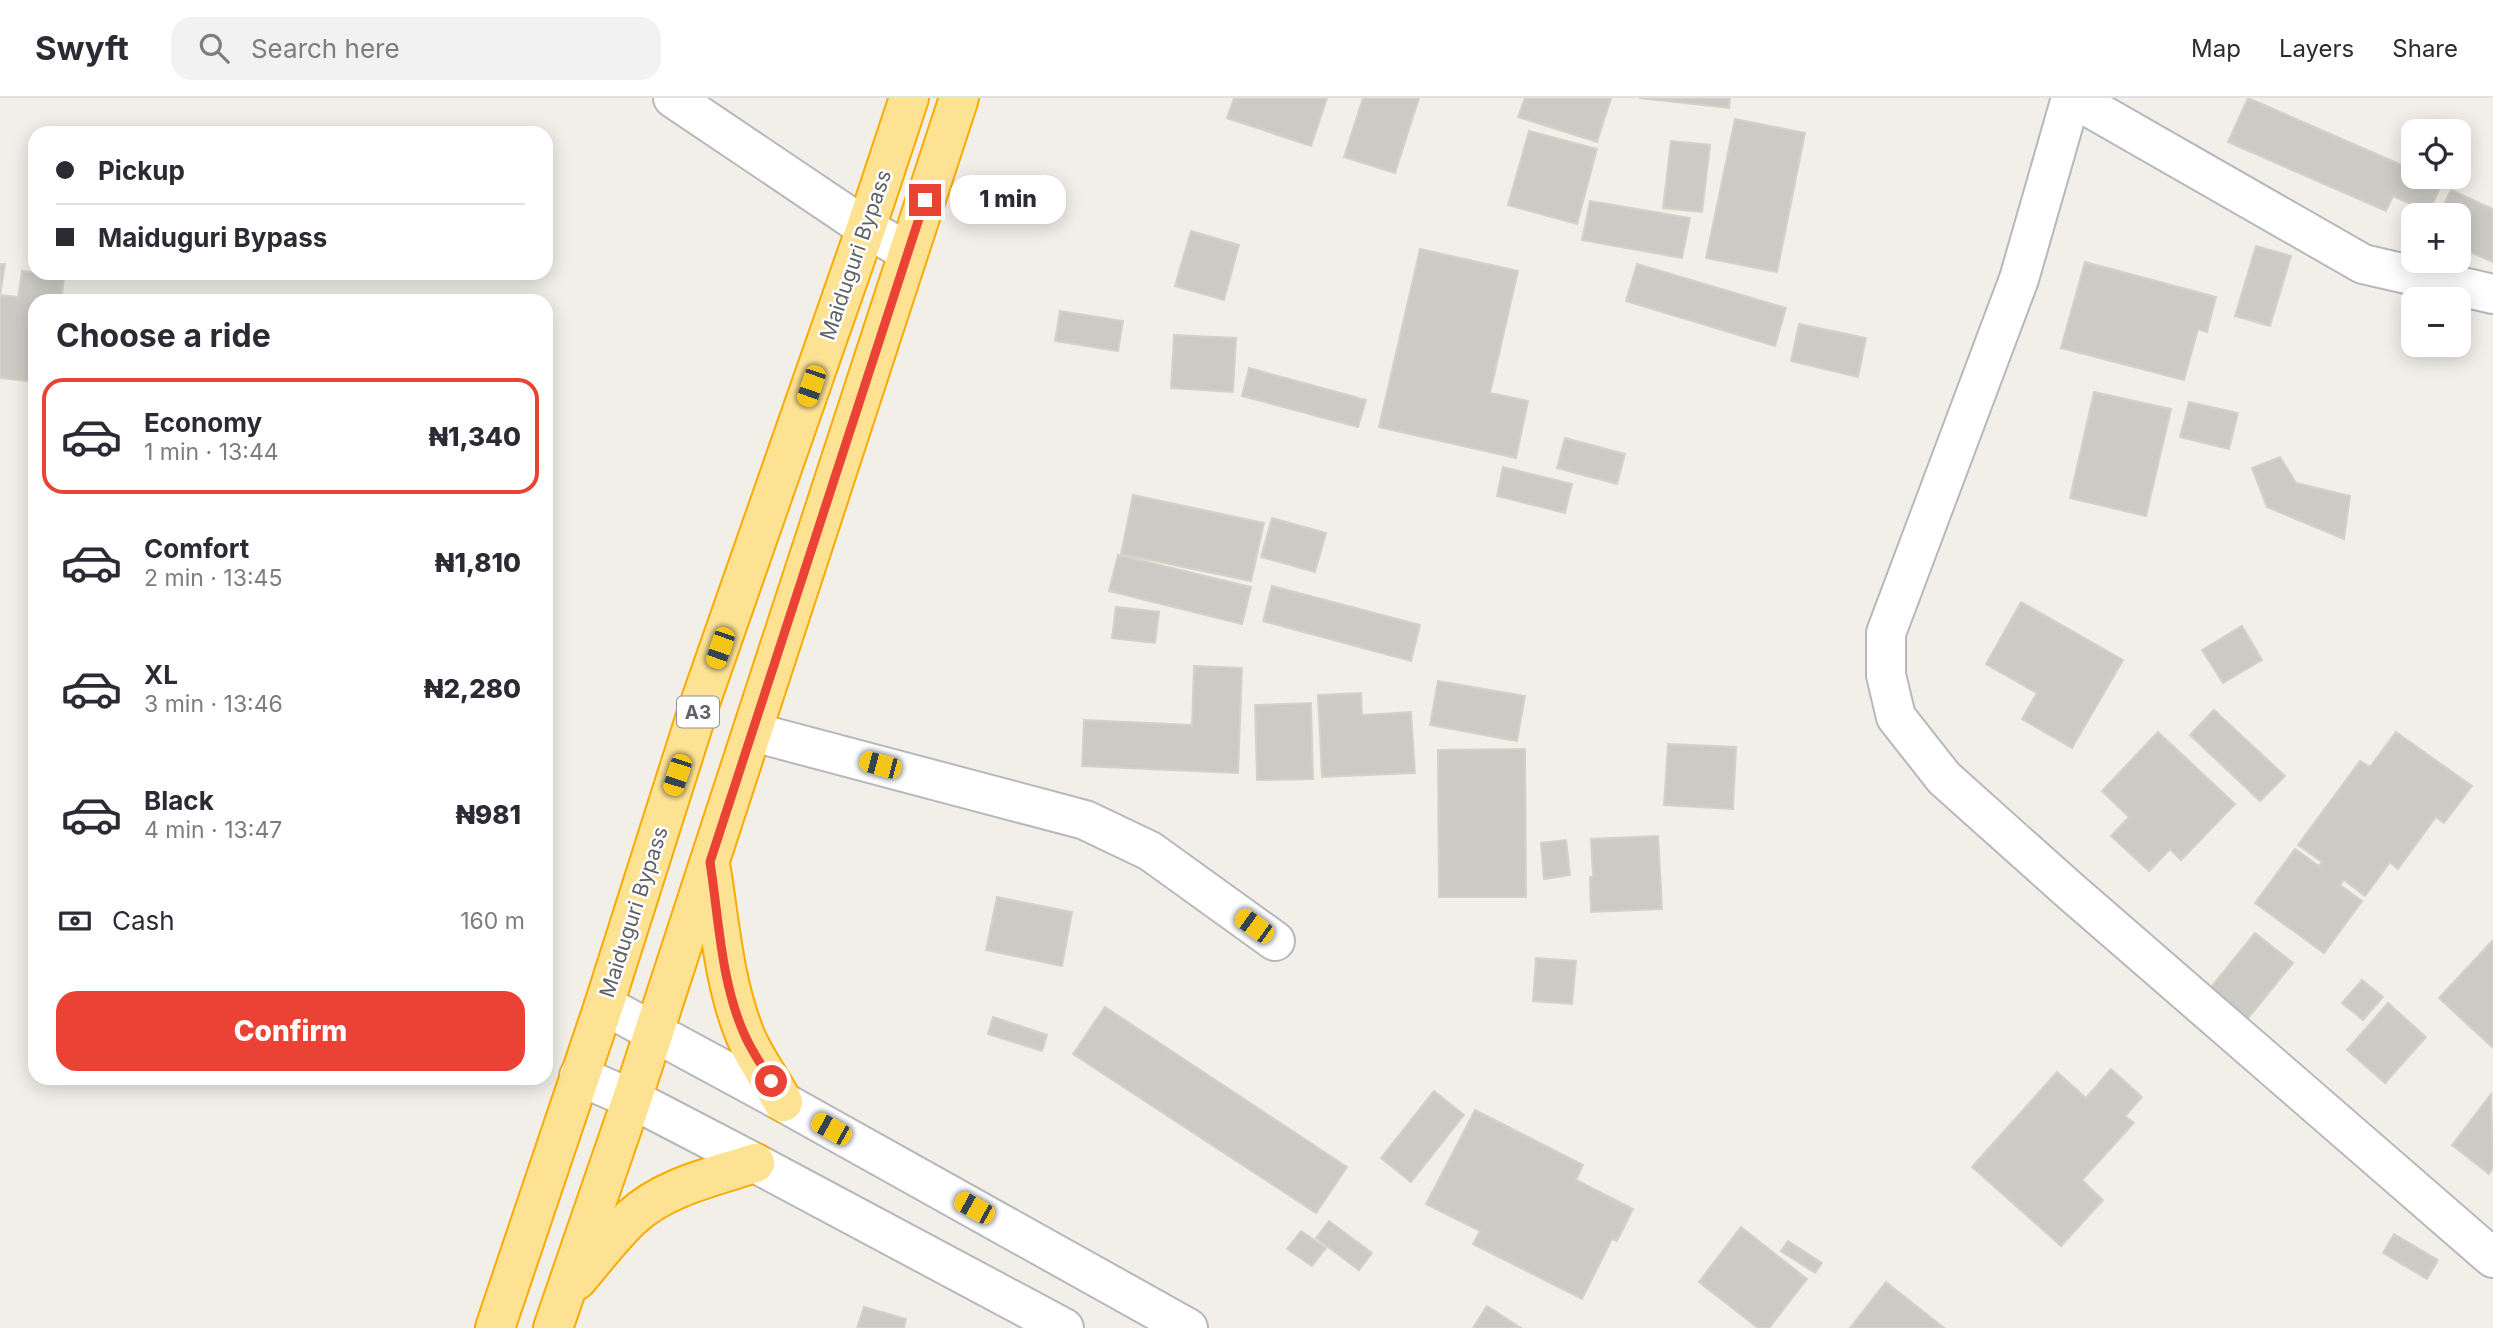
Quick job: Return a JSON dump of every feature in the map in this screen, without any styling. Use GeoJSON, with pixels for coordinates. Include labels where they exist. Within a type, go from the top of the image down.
{"type":"FeatureCollection","features":[{"type":"Feature","properties":{"kind":"highway","name":"Maiduguri Bypass"},"geometry":{"type":"LineString","coordinates":[[495,1328],[604,1005],[701,700],[909,98]]}},
{"type":"Feature","properties":{"kind":"highway"},"geometry":{"type":"LineString","coordinates":[[559,1312],[632,1100],[959,98]]}},
{"type":"Feature","properties":{"kind":"highway"},"geometry":{"type":"LineString","coordinates":[[710,862],[727,976],[736,1012],[747,1039],[783,1102]]}},
{"type":"Feature","properties":{"kind":"highway"},"geometry":{"type":"LineString","coordinates":[[559,1312],[631,1218],[657,1199],[680,1187],[755,1163]]}},
{"type":"Feature","properties":{"kind":"street"},"geometry":{"type":"LineString","coordinates":[[673,98],[866,228],[908,252]]}},
{"type":"Feature","properties":{"kind":"street"},"geometry":{"type":"LineString","coordinates":[[2493,293],[2363,264],[2072,98],[2019,279],[1886,633],[1886,675],[1896,717],[1944,778],[2493,1258]]}},
{"type":"Feature","properties":{"kind":"street"},"geometry":{"type":"LineString","coordinates":[[753,732],[1085,820],[1150,851],[1275,941]]}},
{"type":"Feature","properties":{"kind":"street"},"geometry":{"type":"LineString","coordinates":[[604,1005],[1188,1328]]}},
{"type":"Feature","properties":{"kind":"street"},"geometry":{"type":"LineString","coordinates":[[579,1076],[755,1163],[1065,1328]]}},
{"type":"Feature","properties":{"kind":"building"},"geometry":{"type":"Polygon","coordinates":[[[1234,98],[1327,98],[1311,146],[1227,118],[1234,98]]]}},
{"type":"Feature","properties":{"kind":"building"},"geometry":{"type":"Polygon","coordinates":[[[1363,98],[1419,98],[1395,173],[1344,157],[1363,98]]]}},
{"type":"Feature","properties":{"kind":"building"},"geometry":{"type":"Polygon","coordinates":[[[1525,98],[1611,98],[1597,142],[1518,117],[1525,98]]]}},
{"type":"Feature","properties":{"kind":"building"},"geometry":{"type":"Polygon","coordinates":[[[1639,98],[1730,98],[1729,108],[1639,98]]]}},
{"type":"Feature","properties":{"kind":"building"},"geometry":{"type":"Polygon","coordinates":[[[2248,98],[2401,165],[2401,189],[2439,189],[2433,203],[2409,203],[2393,196],[2386,211],[2228,142],[2248,98]]]}},
{"type":"Feature","properties":{"kind":"building"},"geometry":{"type":"Polygon","coordinates":[[[1735,119],[1805,133],[1777,272],[1706,258],[1735,119]]]}},
{"type":"Feature","properties":{"kind":"building"},"geometry":{"type":"Polygon","coordinates":[[[1529,131],[1597,149],[1577,224],[1508,205],[1529,131]]]}},
{"type":"Feature","properties":{"kind":"building"},"geometry":{"type":"Polygon","coordinates":[[[1671,141],[1710,145],[1702,212],[1663,208],[1671,141]]]}},
{"type":"Feature","properties":{"kind":"building"},"geometry":{"type":"Polygon","coordinates":[[[2451,190],[2493,209],[2493,262],[2471,252],[2471,203],[2445,203],[2451,190]]]}},
{"type":"Feature","properties":{"kind":"building"},"geometry":{"type":"Polygon","coordinates":[[[1590,201],[1690,218],[1682,258],[1582,240],[1590,201]]]}},
{"type":"Feature","properties":{"kind":"building"},"geometry":{"type":"Polygon","coordinates":[[[1191,231],[1239,245],[1224,300],[1175,286],[1191,231]]]}},
{"type":"Feature","properties":{"kind":"building"},"geometry":{"type":"Polygon","coordinates":[[[2256,246],[2291,256],[2270,326],[2235,316],[2256,246]]]}},
{"type":"Feature","properties":{"kind":"building"},"geometry":{"type":"Polygon","coordinates":[[[1420,249],[1518,271],[1490,393],[1528,401],[1516,458],[1379,427],[1420,249]]]}},
{"type":"Feature","properties":{"kind":"building"},"geometry":{"type":"Polygon","coordinates":[[[2085,262],[2216,297],[2207,332],[2198,329],[2184,380],[2061,348],[2085,262]]]}},
{"type":"Feature","properties":{"kind":"building"},"geometry":{"type":"Polygon","coordinates":[[[0,264],[5,264],[0,295],[0,264]]]}},
{"type":"Feature","properties":{"kind":"building"},"geometry":{"type":"Polygon","coordinates":[[[1637,264],[1786,308],[1775,346],[1626,301],[1637,264]]]}},
{"type":"Feature","properties":{"kind":"building"},"geometry":{"type":"Polygon","coordinates":[[[22,271],[28,272],[28,280],[64,280],[62,294],[28,294],[28,381],[0,378],[0,295],[18,297],[22,271]]]}},
{"type":"Feature","properties":{"kind":"building"},"geometry":{"type":"Polygon","coordinates":[[[1060,311],[1123,321],[1118,351],[1055,341],[1060,311]]]}},
{"type":"Feature","properties":{"kind":"building"},"geometry":{"type":"Polygon","coordinates":[[[1799,324],[1866,338],[1858,377],[1791,361],[1799,324]]]}},
{"type":"Feature","properties":{"kind":"building"},"geometry":{"type":"Polygon","coordinates":[[[1174,335],[1236,338],[1233,392],[1171,388],[1174,335]]]}},
{"type":"Feature","properties":{"kind":"building"},"geometry":{"type":"Polygon","coordinates":[[[1249,368],[1366,400],[1358,427],[1242,396],[1249,368]]]}},
{"type":"Feature","properties":{"kind":"building"},"geometry":{"type":"Polygon","coordinates":[[[2094,392],[2171,409],[2146,516],[2070,498],[2094,392]]]}},
{"type":"Feature","properties":{"kind":"building"},"geometry":{"type":"Polygon","coordinates":[[[2189,402],[2238,413],[2229,449],[2180,437],[2189,402]]]}},
{"type":"Feature","properties":{"kind":"building"},"geometry":{"type":"Polygon","coordinates":[[[1565,438],[1625,454],[1617,484],[1557,468],[1565,438]]]}},
{"type":"Feature","properties":{"kind":"building"},"geometry":{"type":"Polygon","coordinates":[[[2280,457],[2296,483],[2350,496],[2344,539],[2267,507],[2252,468],[2280,457]]]}},
{"type":"Feature","properties":{"kind":"building"},"geometry":{"type":"Polygon","coordinates":[[[1503,467],[1572,484],[1565,513],[1497,496],[1503,467]]]}},
{"type":"Feature","properties":{"kind":"building"},"geometry":{"type":"Polygon","coordinates":[[[1133,495],[1264,523],[1251,581],[1121,554],[1133,495]]]}},
{"type":"Feature","properties":{"kind":"building"},"geometry":{"type":"Polygon","coordinates":[[[1272,518],[1326,533],[1315,572],[1261,557],[1272,518]]]}},
{"type":"Feature","properties":{"kind":"building"},"geometry":{"type":"Polygon","coordinates":[[[1118,555],[1251,587],[1242,624],[1109,591],[1118,555]]]}},
{"type":"Feature","properties":{"kind":"building"},"geometry":{"type":"Polygon","coordinates":[[[1272,586],[1420,625],[1411,661],[1263,621],[1272,586]]]}},
{"type":"Feature","properties":{"kind":"building"},"geometry":{"type":"Polygon","coordinates":[[[2021,602],[2123,660],[2072,748],[2022,719],[2037,693],[1986,664],[2021,602]]]}},
{"type":"Feature","properties":{"kind":"building"},"geometry":{"type":"Polygon","coordinates":[[[1116,607],[1159,612],[1155,643],[1112,638],[1116,607]]]}},
{"type":"Feature","properties":{"kind":"building"},"geometry":{"type":"Polygon","coordinates":[[[2242,626],[2262,660],[2223,683],[2202,650],[2242,626]]]}},
{"type":"Feature","properties":{"kind":"building"},"geometry":{"type":"Polygon","coordinates":[[[1194,666],[1242,668],[1238,773],[1082,766],[1084,720],[1192,725],[1194,666]]]}},
{"type":"Feature","properties":{"kind":"building"},"geometry":{"type":"Polygon","coordinates":[[[1438,681],[1525,696],[1517,741],[1430,725],[1438,681]]]}},
{"type":"Feature","properties":{"kind":"building"},"geometry":{"type":"Polygon","coordinates":[[[1361,693],[1362,715],[1411,712],[1415,773],[1322,777],[1318,695],[1361,693]]]}},
{"type":"Feature","properties":{"kind":"building"},"geometry":{"type":"Polygon","coordinates":[[[1311,703],[1313,779],[1257,780],[1255,705],[1311,703]]]}},
{"type":"Feature","properties":{"kind":"building"},"geometry":{"type":"Polygon","coordinates":[[[2214,710],[2285,776],[2260,801],[2190,735],[2214,710]]]}},
{"type":"Feature","properties":{"kind":"building"},"geometry":{"type":"Polygon","coordinates":[[[2158,732],[2235,804],[2181,860],[2170,849],[2149,871],[2111,836],[2129,817],[2102,791],[2158,732]]]}},
{"type":"Feature","properties":{"kind":"building"},"geometry":{"type":"Polygon","coordinates":[[[2396,732],[2472,786],[2444,823],[2436,817],[2398,869],[2390,862],[2365,896],[2344,880],[2340,885],[2362,901],[2324,953],[2255,903],[2295,849],[2319,866],[2322,862],[2298,845],[2360,761],[2370,767],[2396,732]]]}},
{"type":"Feature","properties":{"kind":"building"},"geometry":{"type":"Polygon","coordinates":[[[1668,744],[1736,747],[1733,809],[1664,805],[1668,744]]]}},
{"type":"Feature","properties":{"kind":"building"},"geometry":{"type":"Polygon","coordinates":[[[1525,749],[1526,897],[1439,897],[1438,750],[1525,749]]]}},
{"type":"Feature","properties":{"kind":"building"},"geometry":{"type":"Polygon","coordinates":[[[1658,836],[1662,909],[1591,912],[1591,839],[1658,836]]]}},
{"type":"Feature","properties":{"kind":"building"},"geometry":{"type":"Polygon","coordinates":[[[1566,840],[1570,875],[1544,879],[1541,843],[1566,840]]]}},
{"type":"Feature","properties":{"kind":"building"},"geometry":{"type":"Polygon","coordinates":[[[997,897],[1072,912],[1062,966],[986,950],[997,897]]]}},
{"type":"Feature","properties":{"kind":"building"},"geometry":{"type":"Polygon","coordinates":[[[2255,933],[2293,963],[2245,1022],[2207,992],[2255,933]]]}},
{"type":"Feature","properties":{"kind":"building"},"geometry":{"type":"Polygon","coordinates":[[[2493,940],[2493,1048],[2439,998],[2493,940]]]}},
{"type":"Feature","properties":{"kind":"building"},"geometry":{"type":"Polygon","coordinates":[[[1536,958],[1576,961],[1572,1004],[1533,1001],[1536,958]]]}},
{"type":"Feature","properties":{"kind":"building"},"geometry":{"type":"Polygon","coordinates":[[[2362,980],[2383,997],[2363,1020],[2342,1003],[2362,980]]]}},
{"type":"Feature","properties":{"kind":"building"},"geometry":{"type":"Polygon","coordinates":[[[2388,1003],[2426,1037],[2385,1083],[2347,1050],[2388,1003]]]}},
{"type":"Feature","properties":{"kind":"building"},"geometry":{"type":"Polygon","coordinates":[[[1105,1007],[1347,1167],[1316,1213],[1073,1054],[1105,1007]]]}},
{"type":"Feature","properties":{"kind":"building"},"geometry":{"type":"Polygon","coordinates":[[[993,1017],[1047,1035],[1042,1051],[988,1034],[993,1017]]]}},
{"type":"Feature","properties":{"kind":"building"},"geometry":{"type":"Polygon","coordinates":[[[2111,1069],[2142,1097],[2125,1116],[2134,1123],[2082,1180],[2103,1200],[2061,1246],[1972,1167],[2057,1072],[2086,1098],[2111,1069]]]}},
{"type":"Feature","properties":{"kind":"building"},"geometry":{"type":"Polygon","coordinates":[[[1434,1091],[1464,1115],[1411,1182],[1381,1158],[1434,1091]]]}},
{"type":"Feature","properties":{"kind":"building"},"geometry":{"type":"Polygon","coordinates":[[[2491,1094],[2493,1168],[2489,1174],[2452,1145],[2491,1094]]]}},
{"type":"Feature","properties":{"kind":"building"},"geometry":{"type":"Polygon","coordinates":[[[1475,1110],[1583,1165],[1576,1180],[1633,1209],[1617,1241],[1612,1239],[1582,1299],[1473,1244],[1480,1231],[1426,1204],[1475,1110]]]}},
{"type":"Feature","properties":{"kind":"building"},"geometry":{"type":"Polygon","coordinates":[[[1329,1221],[1372,1253],[1359,1270],[1316,1238],[1329,1221]]]}},
{"type":"Feature","properties":{"kind":"building"},"geometry":{"type":"Polygon","coordinates":[[[1741,1227],[1807,1279],[1769,1328],[1758,1328],[1699,1282],[1741,1227]]]}},
{"type":"Feature","properties":{"kind":"building"},"geometry":{"type":"Polygon","coordinates":[[[1301,1231],[1326,1248],[1312,1266],[1287,1249],[1301,1231]]]}},
{"type":"Feature","properties":{"kind":"building"},"geometry":{"type":"Polygon","coordinates":[[[2394,1234],[2438,1260],[2427,1279],[2383,1253],[2394,1234]]]}},
{"type":"Feature","properties":{"kind":"building"},"geometry":{"type":"Polygon","coordinates":[[[1788,1241],[1822,1263],[1815,1273],[1781,1251],[1788,1241]]]}},
{"type":"Feature","properties":{"kind":"building"},"geometry":{"type":"Polygon","coordinates":[[[1886,1282],[1944,1328],[1850,1328],[1886,1282]]]}},
{"type":"Feature","properties":{"kind":"building"},"geometry":{"type":"Polygon","coordinates":[[[1487,1306],[1521,1328],[1473,1328],[1487,1306]]]}},
{"type":"Feature","properties":{"kind":"building"},"geometry":{"type":"Polygon","coordinates":[[[864,1307],[906,1319],[904,1328],[857,1328],[864,1307]]]}},
{"type":"Feature","properties":{"kind":"route"},"geometry":{"type":"LineString","coordinates":[[771,1081],[747,1039],[736,1012],[727,976],[710,862],[925,200]]}}]}
